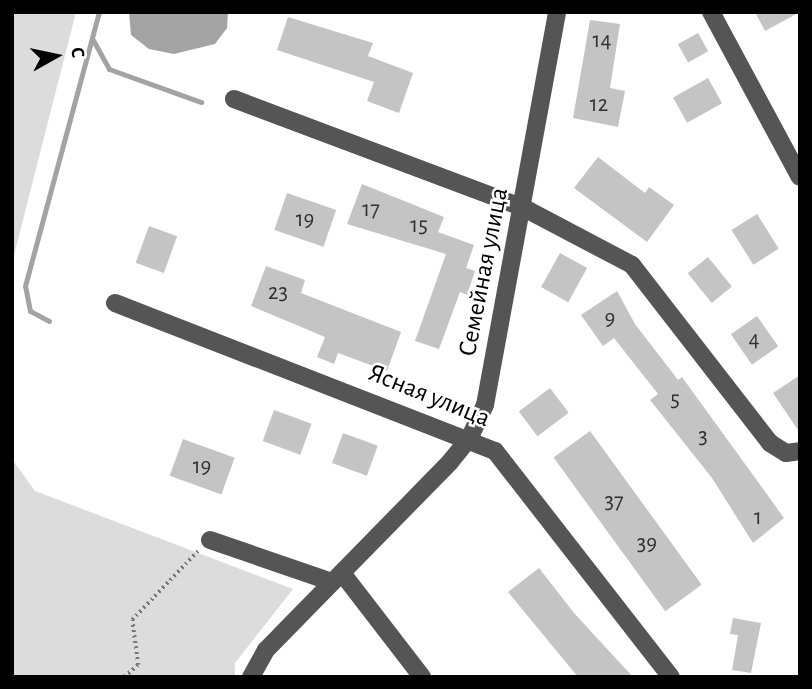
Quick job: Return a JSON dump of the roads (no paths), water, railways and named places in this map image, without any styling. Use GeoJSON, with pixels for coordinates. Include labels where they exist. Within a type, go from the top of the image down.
{"type":"FeatureCollection","features":[{"type":"Feature","properties":{"kind":"street","name":"Семейная улица"},"geometry":{"type":"LineString","coordinates":[[251,677],[266,650],[470,437],[485,405],[524,208],[557,12]]}},
{"type":"Feature","properties":{"kind":"street"},"geometry":{"type":"LineString","coordinates":[[711,12],[800,177]]}},
{"type":"Feature","properties":{"kind":"street"},"geometry":{"type":"LineString","coordinates":[[234,99],[524,208],[632,265],[770,443],[786,453],[800,451]]}},
{"type":"Feature","properties":{"kind":"street","name":"Ясная улица"},"geometry":{"type":"LineString","coordinates":[[115,303],[470,437],[508,464],[671,677]]}},
{"type":"Feature","properties":{"kind":"street"},"geometry":{"type":"LineString","coordinates":[[210,540],[337,577],[422,677]]}},
{"type":"Feature","properties":{"kind":"waterway"},"geometry":{"type":"LineString","coordinates":[[49,321],[30,311],[25,286],[99,12]]}},
{"type":"Feature","properties":{"kind":"waterway"},"geometry":{"type":"LineString","coordinates":[[93,40],[109,69],[201,102]]}}]}
